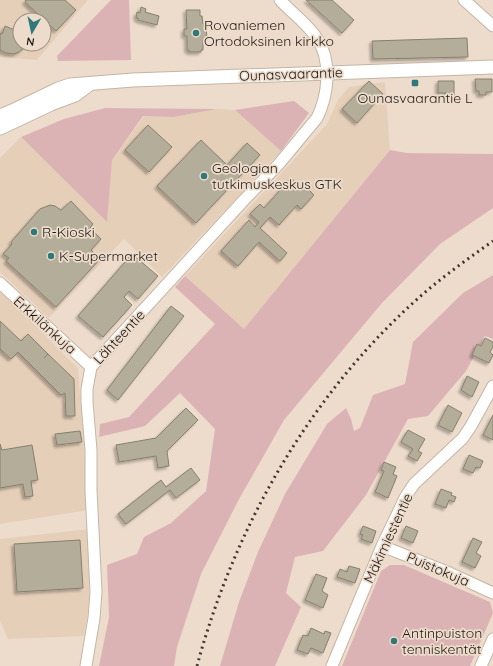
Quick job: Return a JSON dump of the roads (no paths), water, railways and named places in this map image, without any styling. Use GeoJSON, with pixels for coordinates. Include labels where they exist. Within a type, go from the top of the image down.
{"type":"FeatureCollection","features":[{"type":"Feature","properties":{"kind":"street","name":"Lähteentie"},"geometry":{"type":"LineString","coordinates":[[86,666],[95,612],[96,592],[87,402],[90,367],[278,165],[317,118],[327,90],[322,47],[318,39],[280,0]]}},
{"type":"Feature","properties":{"kind":"street"},"geometry":{"type":"LineString","coordinates":[[464,0],[493,26]]}},
{"type":"Feature","properties":{"kind":"street","name":"Ounasvaarantie"},"geometry":{"type":"LineString","coordinates":[[0,116],[58,89],[70,85],[133,80],[493,67]]}},
{"type":"Feature","properties":{"kind":"street","name":"Ounasvaarantie"},"geometry":{"type":"LineString","coordinates":[[0,128],[51,104],[75,95],[90,84]]}},
{"type":"Feature","properties":{"kind":"street","name":"Erkkilänkuja"},"geometry":{"type":"LineString","coordinates":[[0,283],[90,367]]}},
{"type":"Feature","properties":{"kind":"street","name":"Mäkimiestentie"},"geometry":{"type":"LineString","coordinates":[[332,666],[382,546],[406,496],[414,484],[463,438],[493,386]]}},
{"type":"Feature","properties":{"kind":"street","name":"Puistokuja"},"geometry":{"type":"LineString","coordinates":[[382,546],[445,571],[493,593]]}},
{"type":"Feature","properties":{"kind":"street"},"geometry":{"type":"LineString","coordinates":[[481,666],[493,639]]}},
{"type":"Feature","properties":{"kind":"railway"},"geometry":{"type":"LineString","coordinates":[[197,666],[213,614],[233,562],[256,512],[283,464],[313,417],[346,373],[383,332],[431,287],[493,241]]}},
{"type":"Feature","properties":{"kind":"place","name":"Rovaniemen Ortodoksinen kirkko"},"geometry":{"type":"Point","coordinates":[196,33]}},
{"type":"Feature","properties":{"kind":"place","name":"Ounasvaarantie L"},"geometry":{"type":"Point","coordinates":[415,83]}},
{"type":"Feature","properties":{"kind":"place","name":"Geologian tutkimuskeskus GTK"},"geometry":{"type":"Point","coordinates":[204,176]}},
{"type":"Feature","properties":{"kind":"place","name":"R-Kioski"},"geometry":{"type":"Point","coordinates":[34,232]}},
{"type":"Feature","properties":{"kind":"place","name":"K-Supermarket"},"geometry":{"type":"Point","coordinates":[51,256]}},
{"type":"Feature","properties":{"kind":"place","name":"Antinpuiston tenniskentät"},"geometry":{"type":"Point","coordinates":[394,641]}}]}
